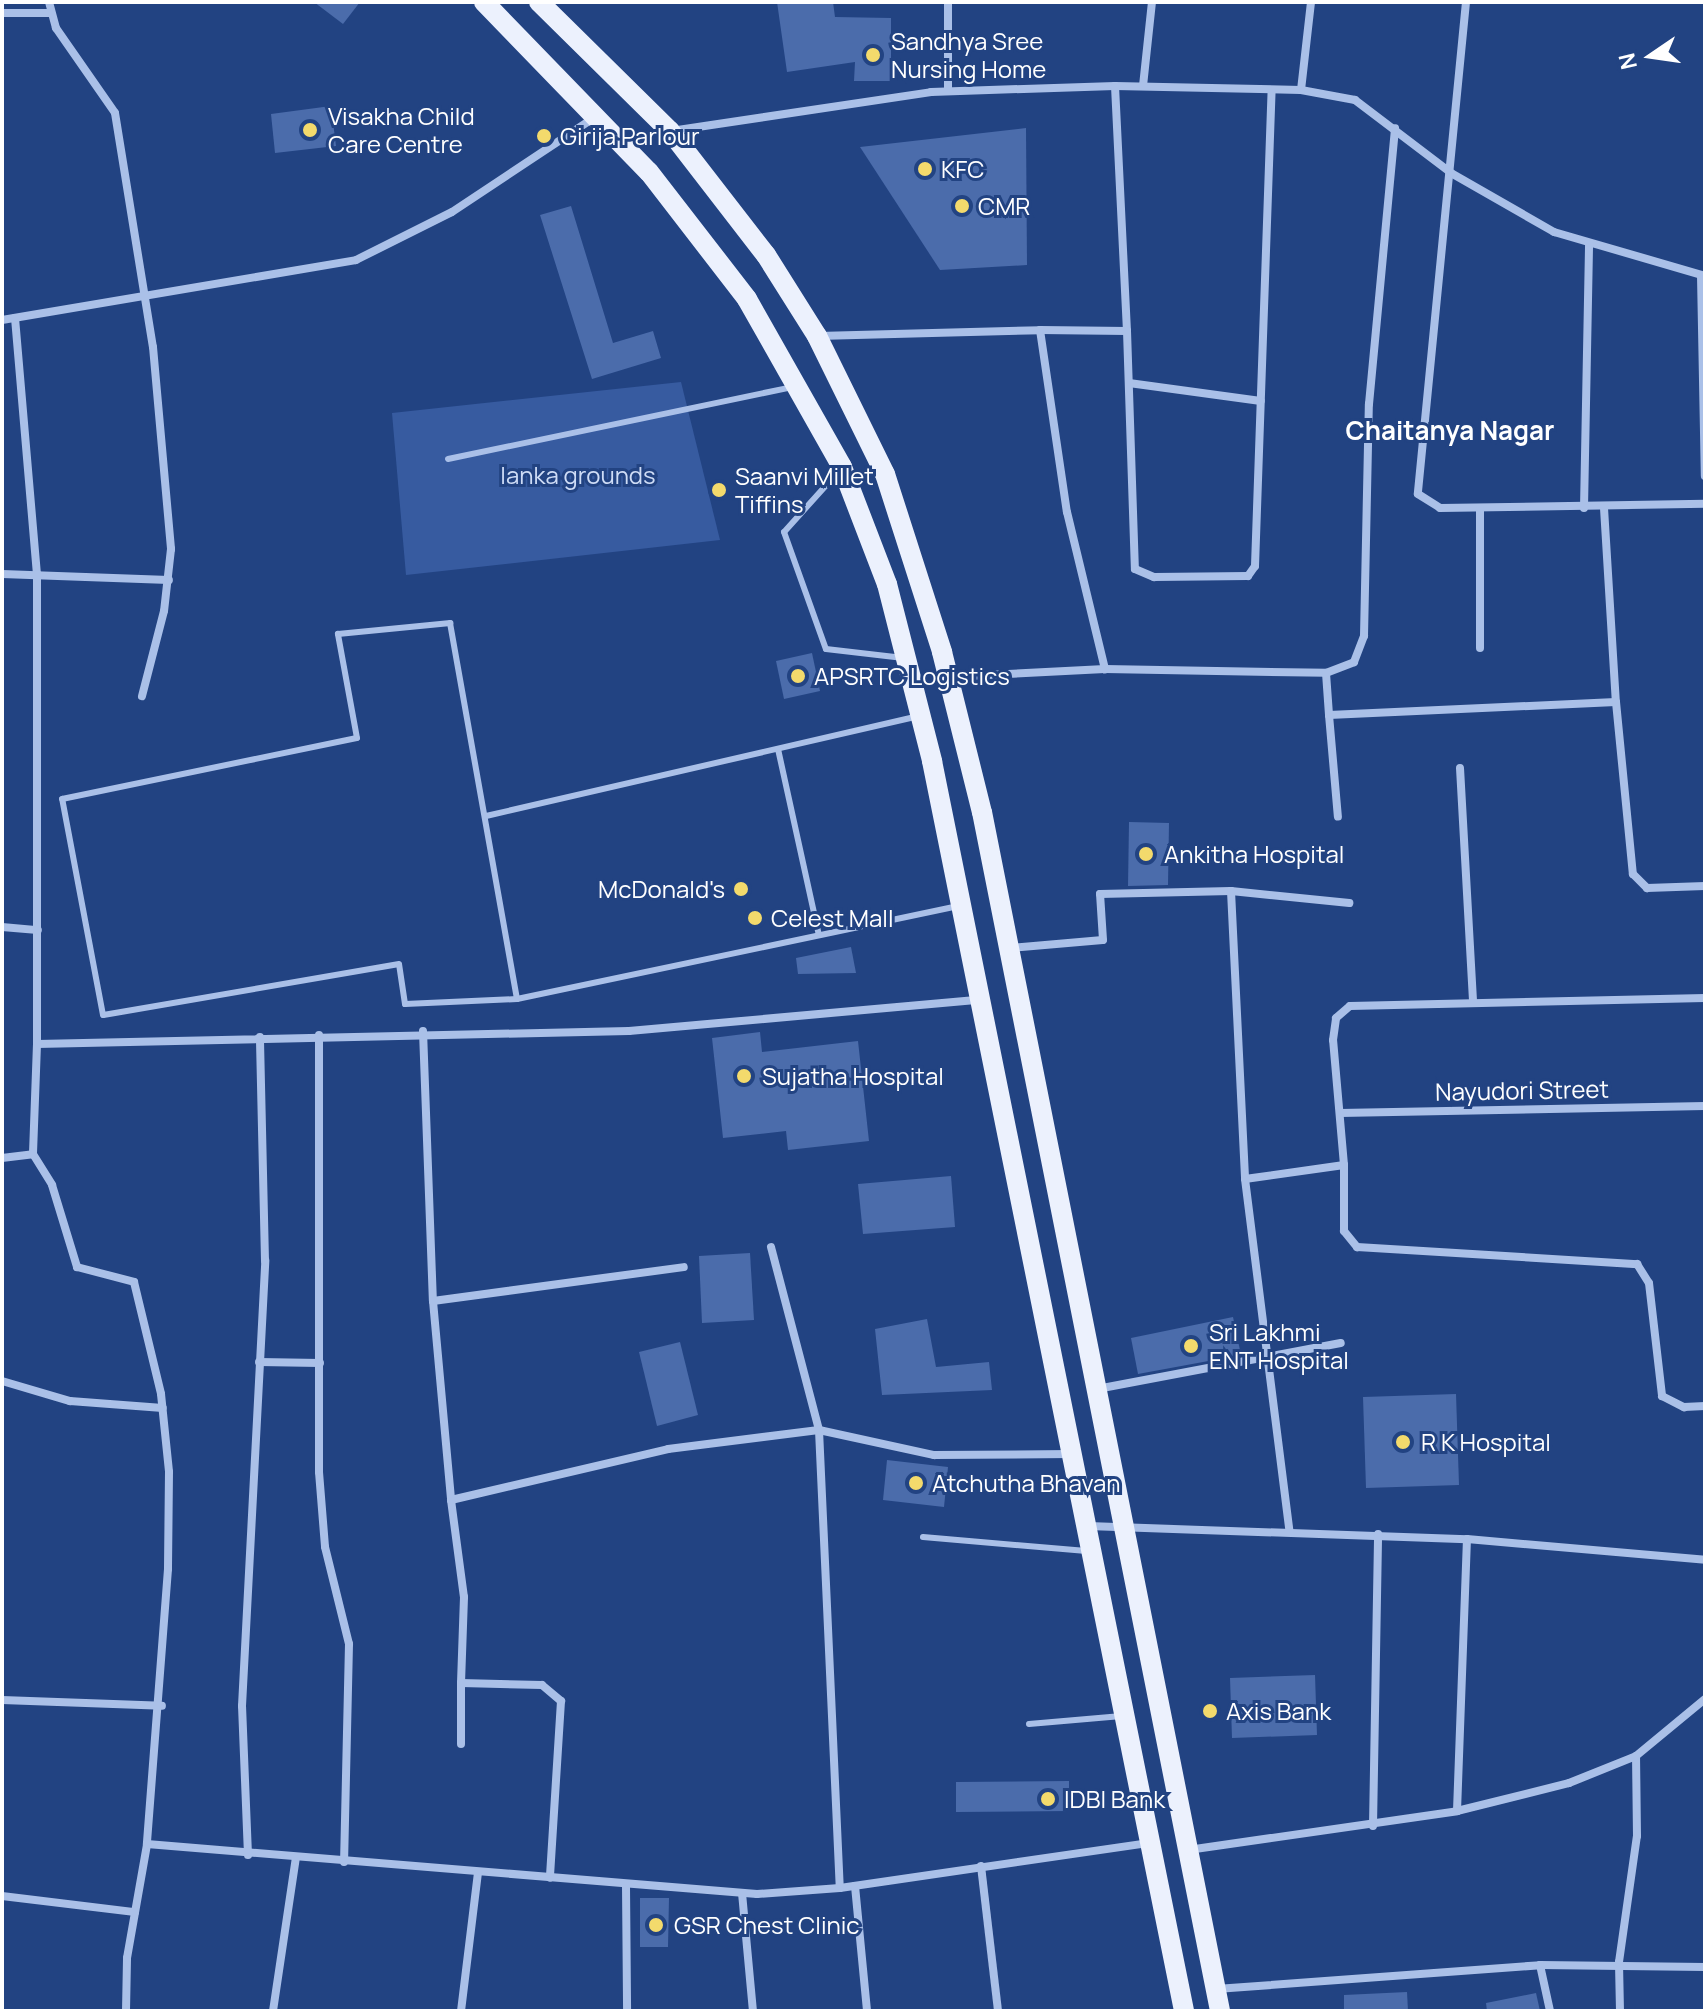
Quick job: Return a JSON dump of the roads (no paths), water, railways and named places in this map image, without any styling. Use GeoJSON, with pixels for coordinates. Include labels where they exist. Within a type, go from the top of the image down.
{"type":"FeatureCollection","features":[{"type":"Feature","properties":{"kind":"main road"},"geometry":{"type":"LineString","coordinates":[[484,2],[691,221],[801,385],[842,467],[887,584],[921,716],[961,906],[1073,1454],[1084,1526],[1122,1716],[1184,2011]]}},
{"type":"Feature","properties":{"kind":"main road"},"geometry":{"type":"LineString","coordinates":[[539,2],[670,131],[766,255],[817,336],[885,474],[947,677],[1007,948],[1125,1524],[1220,2011]]}},
{"type":"Feature","properties":{"kind":"street"},"geometry":{"type":"LineString","coordinates":[[49,2],[49,13],[115,113],[164,438],[169,580],[142,696]]}},
{"type":"Feature","properties":{"kind":"street"},"geometry":{"type":"LineString","coordinates":[[948,2],[948,91]]}},
{"type":"Feature","properties":{"kind":"street"},"geometry":{"type":"LineString","coordinates":[[1143,86],[1152,2]]}},
{"type":"Feature","properties":{"kind":"street"},"geometry":{"type":"LineString","coordinates":[[1301,90],[1311,2]]}},
{"type":"Feature","properties":{"kind":"street"},"geometry":{"type":"LineString","coordinates":[[1466,2],[1451,173],[1440,227],[1416,485],[1431,506],[1480,509],[1705,504]]}},
{"type":"Feature","properties":{"kind":"street"},"geometry":{"type":"LineString","coordinates":[[2,13],[49,13]]}},
{"type":"Feature","properties":{"kind":"street"},"geometry":{"type":"LineString","coordinates":[[1115,86],[1129,383],[1133,562],[1139,573],[1154,577],[1233,578],[1252,572],[1272,90]]}},
{"type":"Feature","properties":{"kind":"street"},"geometry":{"type":"LineString","coordinates":[[670,131],[847,100],[948,91],[1143,86],[1301,90],[1355,100],[1451,173],[1589,244],[1703,276],[1705,476]]}},
{"type":"Feature","properties":{"kind":"street"},"geometry":{"type":"LineString","coordinates":[[2,319],[144,298],[356,260],[452,212],[596,117]]}},
{"type":"Feature","properties":{"kind":"street"},"geometry":{"type":"LineString","coordinates":[[947,677],[1105,669],[1326,673],[1354,662],[1364,636],[1369,404],[1395,128]]}},
{"type":"Feature","properties":{"kind":"street"},"geometry":{"type":"LineString","coordinates":[[1584,508],[1589,244]]}},
{"type":"Feature","properties":{"kind":"street"},"geometry":{"type":"LineString","coordinates":[[15,318],[37,574],[38,930],[33,1154],[52,1185],[77,1267],[134,1282],[163,1408],[169,1472],[162,1706],[147,1844],[135,1912],[126,2011]]}},
{"type":"Feature","properties":{"kind":"street"},"geometry":{"type":"LineString","coordinates":[[817,336],[1040,330],[1127,331]]}},
{"type":"Feature","properties":{"kind":"street"},"geometry":{"type":"LineString","coordinates":[[1040,330],[1067,512],[1105,669]]}},
{"type":"Feature","properties":{"kind":"street"},"geometry":{"type":"LineString","coordinates":[[1129,383],[1261,401]]}},
{"type":"Feature","properties":{"kind":"street"},"geometry":{"type":"LineString","coordinates":[[1604,508],[1616,702],[1633,874],[1647,888],[1705,886]]}},
{"type":"Feature","properties":{"kind":"street"},"geometry":{"type":"LineString","coordinates":[[1480,509],[1480,648]]}},
{"type":"Feature","properties":{"kind":"street"},"geometry":{"type":"LineString","coordinates":[[2,574],[169,580]]}},
{"type":"Feature","properties":{"kind":"street"},"geometry":{"type":"LineString","coordinates":[[1326,673],[1338,817]]}},
{"type":"Feature","properties":{"kind":"street"},"geometry":{"type":"LineString","coordinates":[[1329,715],[1616,702]]}},
{"type":"Feature","properties":{"kind":"street"},"geometry":{"type":"LineString","coordinates":[[1460,768],[1473,1003]]}},
{"type":"Feature","properties":{"kind":"street"},"geometry":{"type":"LineString","coordinates":[[1231,891],[1245,1179],[1289,1529]]}},
{"type":"Feature","properties":{"kind":"street"},"geometry":{"type":"LineString","coordinates":[[1007,948],[1103,940],[1100,894],[1231,891],[1349,903]]}},
{"type":"Feature","properties":{"kind":"street"},"geometry":{"type":"LineString","coordinates":[[2,927],[38,930]]}},
{"type":"Feature","properties":{"kind":"street"},"geometry":{"type":"LineString","coordinates":[[1705,998],[1473,1003],[1342,1010],[1333,1040],[1344,1165],[1344,1231],[1357,1247],[1637,1264],[1649,1283],[1662,1396],[1684,1407],[1705,1406]]}},
{"type":"Feature","properties":{"kind":"street"},"geometry":{"type":"LineString","coordinates":[[37,1044],[423,1031],[705,1027],[980,1000]]}},
{"type":"Feature","properties":{"kind":"street"},"geometry":{"type":"LineString","coordinates":[[423,1031],[433,1301],[451,1500],[464,1597],[461,1744]]}},
{"type":"Feature","properties":{"kind":"street"},"geometry":{"type":"LineString","coordinates":[[319,1035],[320,1515],[349,1644],[344,1862]]}},
{"type":"Feature","properties":{"kind":"street"},"geometry":{"type":"LineString","coordinates":[[248,1855],[242,1706],[265,1261],[260,1037]]}},
{"type":"Feature","properties":{"kind":"street","name":"Nayudori Street"},"geometry":{"type":"LineString","coordinates":[[1340,1113],[1705,1106]]}},
{"type":"Feature","properties":{"kind":"street"},"geometry":{"type":"LineString","coordinates":[[2,1158],[33,1154]]}},
{"type":"Feature","properties":{"kind":"street"},"geometry":{"type":"LineString","coordinates":[[1245,1179],[1344,1165]]}},
{"type":"Feature","properties":{"kind":"street"},"geometry":{"type":"LineString","coordinates":[[771,1247],[819,1430],[840,1888]]}},
{"type":"Feature","properties":{"kind":"street"},"geometry":{"type":"LineString","coordinates":[[433,1301],[684,1267]]}},
{"type":"Feature","properties":{"kind":"street"},"geometry":{"type":"LineString","coordinates":[[1097,1389],[1267,1354],[1341,1343]]}},
{"type":"Feature","properties":{"kind":"street"},"geometry":{"type":"LineString","coordinates":[[259,1362],[320,1363]]}},
{"type":"Feature","properties":{"kind":"street"},"geometry":{"type":"LineString","coordinates":[[2,1381],[70,1401],[163,1408]]}},
{"type":"Feature","properties":{"kind":"street"},"geometry":{"type":"LineString","coordinates":[[451,1500],[668,1449],[819,1430],[934,1455],[1073,1454]]}},
{"type":"Feature","properties":{"kind":"street"},"geometry":{"type":"LineString","coordinates":[[1084,1526],[1125,1524],[1289,1529],[1467,1539],[1705,1560]]}},
{"type":"Feature","properties":{"kind":"street"},"geometry":{"type":"LineString","coordinates":[[1373,1826],[1378,1534]]}},
{"type":"Feature","properties":{"kind":"street"},"geometry":{"type":"LineString","coordinates":[[1457,1811],[1467,1539]]}},
{"type":"Feature","properties":{"kind":"street"},"geometry":{"type":"LineString","coordinates":[[461,1683],[542,1685],[561,1701],[550,1878]]}},
{"type":"Feature","properties":{"kind":"street"},"geometry":{"type":"LineString","coordinates":[[1188,1850],[1373,1826],[1457,1811],[1569,1783],[1636,1756],[1705,1699]]}},
{"type":"Feature","properties":{"kind":"street"},"geometry":{"type":"LineString","coordinates":[[2,1700],[162,1706]]}},
{"type":"Feature","properties":{"kind":"street"},"geometry":{"type":"LineString","coordinates":[[1620,2011],[1619,1962],[1637,1836],[1636,1756]]}},
{"type":"Feature","properties":{"kind":"street"},"geometry":{"type":"LineString","coordinates":[[147,1844],[248,1855],[742,1893],[840,1888],[1148,1843]]}},
{"type":"Feature","properties":{"kind":"street"},"geometry":{"type":"LineString","coordinates":[[273,2011],[296,1858]]}},
{"type":"Feature","properties":{"kind":"street"},"geometry":{"type":"LineString","coordinates":[[981,1866],[998,2011]]}},
{"type":"Feature","properties":{"kind":"street"},"geometry":{"type":"LineString","coordinates":[[461,2011],[478,1872]]}},
{"type":"Feature","properties":{"kind":"street"},"geometry":{"type":"LineString","coordinates":[[626,1886],[627,2011]]}},
{"type":"Feature","properties":{"kind":"street"},"geometry":{"type":"LineString","coordinates":[[855,1886],[867,2011]]}},
{"type":"Feature","properties":{"kind":"street"},"geometry":{"type":"LineString","coordinates":[[742,1893],[753,2011]]}},
{"type":"Feature","properties":{"kind":"street"},"geometry":{"type":"LineString","coordinates":[[2,1896],[135,1912]]}},
{"type":"Feature","properties":{"kind":"street"},"geometry":{"type":"LineString","coordinates":[[1215,1989],[1540,1965],[1619,1962],[1705,1967]]}},
{"type":"Feature","properties":{"kind":"street"},"geometry":{"type":"LineString","coordinates":[[1540,1965],[1550,2011]]}},
{"type":"Feature","properties":{"kind":"lane"},"geometry":{"type":"LineString","coordinates":[[448,459],[801,385]]}},
{"type":"Feature","properties":{"kind":"lane"},"geometry":{"type":"LineString","coordinates":[[842,467],[784,532],[826,649],[907,658]]}},
{"type":"Feature","properties":{"kind":"lane"},"geometry":{"type":"LineString","coordinates":[[517,999],[450,623],[338,634],[357,738],[62,799],[103,1015],[399,964],[405,1004],[517,999],[961,906]]}},
{"type":"Feature","properties":{"kind":"lane"},"geometry":{"type":"LineString","coordinates":[[486,816],[921,716]]}},
{"type":"Feature","properties":{"kind":"lane"},"geometry":{"type":"LineString","coordinates":[[778,749],[819,935]]}},
{"type":"Feature","properties":{"kind":"lane"},"geometry":{"type":"LineString","coordinates":[[923,1537],[1089,1552]]}},
{"type":"Feature","properties":{"kind":"lane"},"geometry":{"type":"LineString","coordinates":[[1029,1724],[1122,1716]]}},
{"type":"Feature","properties":{"kind":"place","name":"Sandhya Sree Nursing Home"},"geometry":{"type":"Point","coordinates":[873,55]}},
{"type":"Feature","properties":{"kind":"place","name":"Visakha Child Care Centre"},"geometry":{"type":"Point","coordinates":[310,130]}},
{"type":"Feature","properties":{"kind":"place","name":"Girija Parlour"},"geometry":{"type":"Point","coordinates":[544,136]}},
{"type":"Feature","properties":{"kind":"place","name":"KFC"},"geometry":{"type":"Point","coordinates":[925,169]}},
{"type":"Feature","properties":{"kind":"place","name":"CMR"},"geometry":{"type":"Point","coordinates":[962,206]}},
{"type":"Feature","properties":{"kind":"place","name":"Saanvi Millet Tiffins"},"geometry":{"type":"Point","coordinates":[719,490]}},
{"type":"Feature","properties":{"kind":"place","name":"APSRTC Logistics"},"geometry":{"type":"Point","coordinates":[798,676]}},
{"type":"Feature","properties":{"kind":"place","name":"Ankitha Hospital"},"geometry":{"type":"Point","coordinates":[1146,854]}},
{"type":"Feature","properties":{"kind":"place","name":"McDonald's"},"geometry":{"type":"Point","coordinates":[741,889]}},
{"type":"Feature","properties":{"kind":"place","name":"Celest Mall"},"geometry":{"type":"Point","coordinates":[755,918]}},
{"type":"Feature","properties":{"kind":"place","name":"Sujatha Hospital"},"geometry":{"type":"Point","coordinates":[744,1076]}},
{"type":"Feature","properties":{"kind":"place","name":"Sri Lakhmi ENT Hospital"},"geometry":{"type":"Point","coordinates":[1191,1346]}},
{"type":"Feature","properties":{"kind":"place","name":"R K Hospital"},"geometry":{"type":"Point","coordinates":[1403,1442]}},
{"type":"Feature","properties":{"kind":"place","name":"Atchutha Bhavan"},"geometry":{"type":"Point","coordinates":[916,1483]}},
{"type":"Feature","properties":{"kind":"place","name":"Axis Bank"},"geometry":{"type":"Point","coordinates":[1210,1711]}},
{"type":"Feature","properties":{"kind":"place","name":"IDBI Bank"},"geometry":{"type":"Point","coordinates":[1048,1799]}},
{"type":"Feature","properties":{"kind":"place","name":"GSR Chest Clinic"},"geometry":{"type":"Point","coordinates":[656,1925]}},
{"type":"Feature","properties":{"kind":"district","name":"Chaitanya Nagar"},"geometry":{"type":"Point","coordinates":[1450,431]}},
{"type":"Feature","properties":{"kind":"park label","name":"lanka grounds"},"geometry":{"type":"Point","coordinates":[578,475]}}]}
